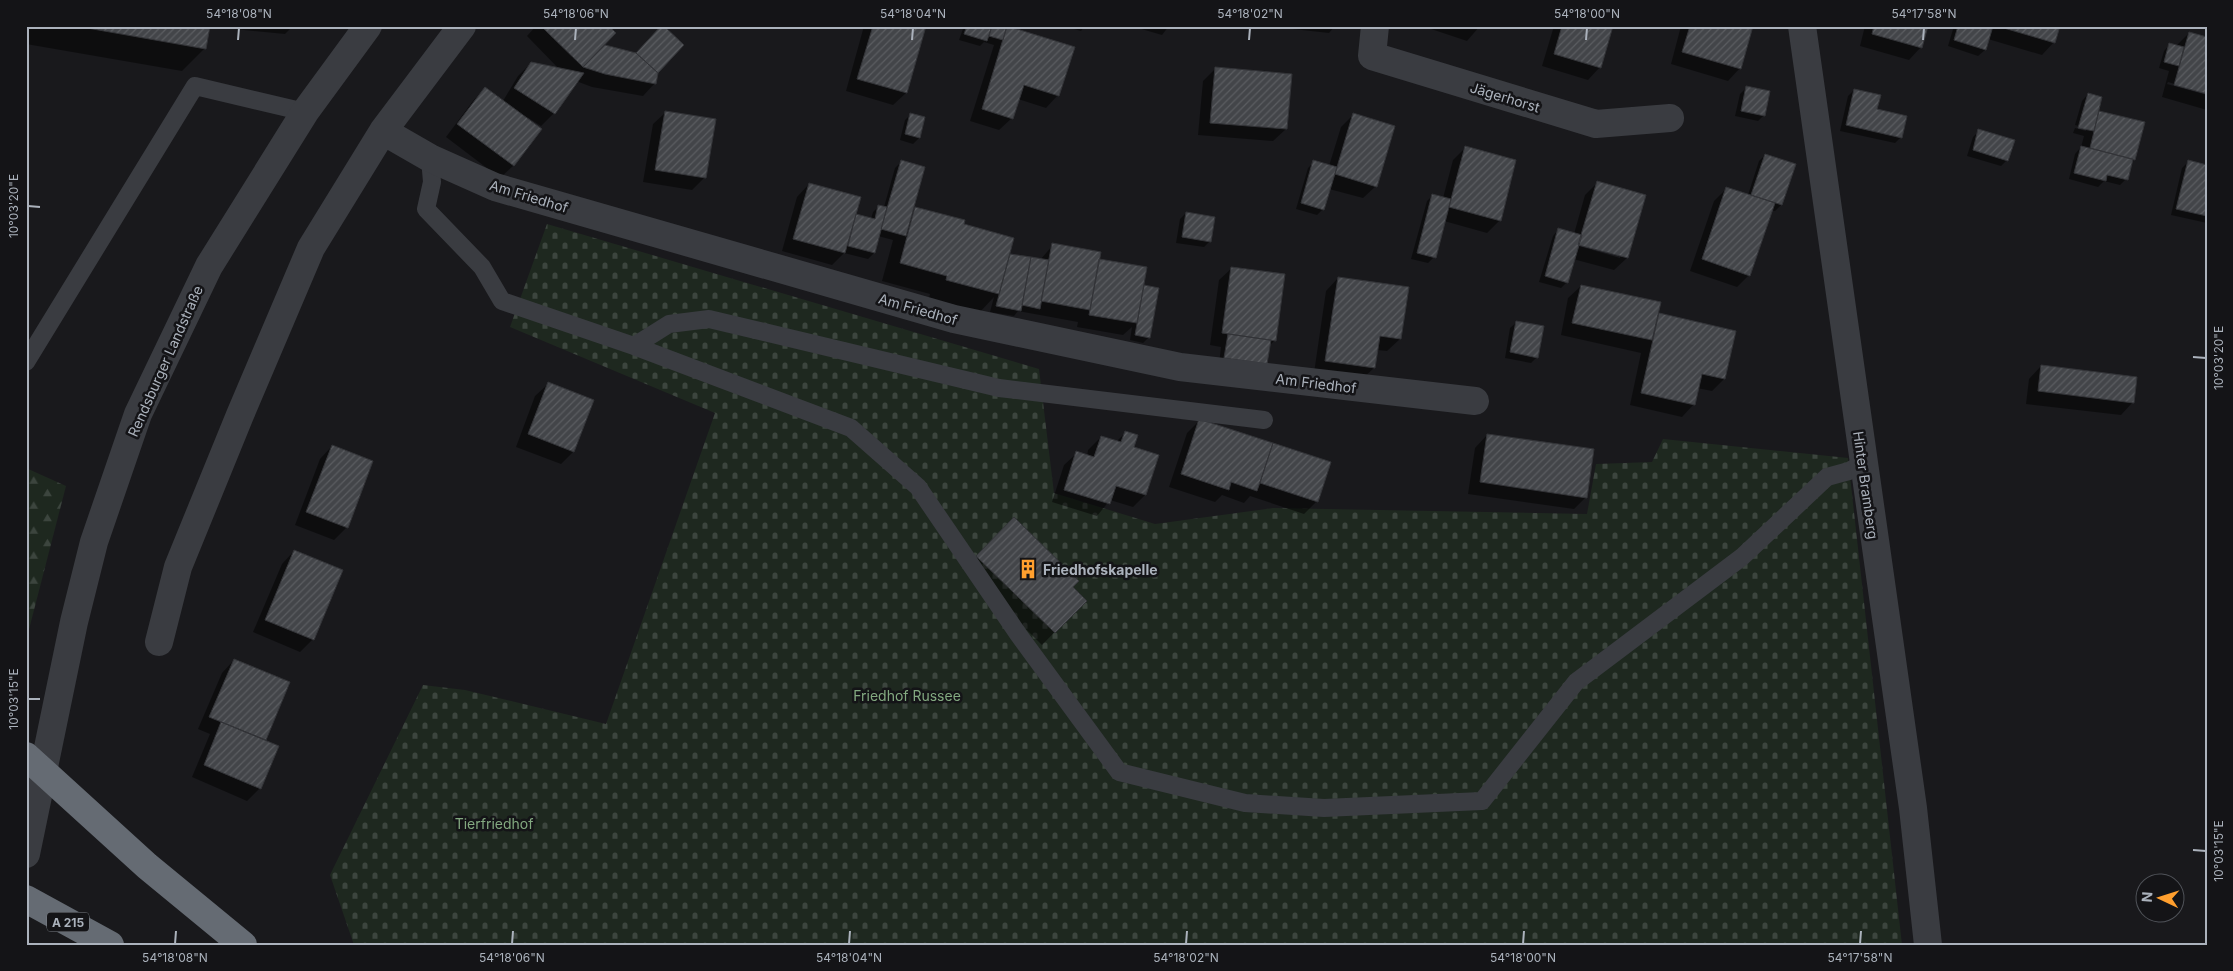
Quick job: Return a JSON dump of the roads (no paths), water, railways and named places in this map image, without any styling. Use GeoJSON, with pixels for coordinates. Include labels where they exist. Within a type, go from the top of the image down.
{"type":"FeatureCollection","features":[{"type":"Feature","properties":{"kind":"highway"},"geometry":{"type":"LineString","coordinates":[[26,756],[147,866],[243,945]]}},
{"type":"Feature","properties":{"kind":"highway","name":"A 215"},"geometry":{"type":"LineString","coordinates":[[26,899],[110,945]]}},
{"type":"Feature","properties":{"kind":"street","name":"Rendsburger Landstraße"},"geometry":{"type":"LineString","coordinates":[[26,854],[74,622],[94,542],[138,414],[209,266],[305,112],[368,26]]}},
{"type":"Feature","properties":{"kind":"street"},"geometry":{"type":"LineString","coordinates":[[159,642],[178,567],[311,248],[383,131],[462,26]]}},
{"type":"Feature","properties":{"kind":"street","name":"Jägerhorst"},"geometry":{"type":"LineString","coordinates":[[1376,26],[1372,56],[1596,124],[1670,118]]}},
{"type":"Feature","properties":{"kind":"street","name":"Hinter Bramberg"},"geometry":{"type":"LineString","coordinates":[[1802,26],[1913,808],[1928,945]]}},
{"type":"Feature","properties":{"kind":"street","name":"Am Friedhof"},"geometry":{"type":"LineString","coordinates":[[383,131],[430,158],[494,187],[954,319],[1180,366],[1475,401]]}},
{"type":"Feature","properties":{"kind":"lane"},"geometry":{"type":"LineString","coordinates":[[26,362],[195,86],[305,112]]}},
{"type":"Feature","properties":{"kind":"lane"},"geometry":{"type":"LineString","coordinates":[[430,158],[432,182],[426,209],[482,267],[502,301],[634,346],[851,428],[918,487],[1018,634],[1119,772],[1245,803],[1324,808],[1482,801],[1576,682],[1742,556],[1827,477],[1850,471],[1863,463]]}},
{"type":"Feature","properties":{"kind":"lane"},"geometry":{"type":"LineString","coordinates":[[634,346],[669,324],[709,319],[999,388],[1264,420]]}},
{"type":"Feature","properties":{"kind":"place","name":"Friedhofskapelle"},"geometry":{"type":"Point","coordinates":[1028,569]}},
{"type":"Feature","properties":{"kind":"park label","name":"Friedhof Russee"},"geometry":{"type":"Point","coordinates":[907,695]}},
{"type":"Feature","properties":{"kind":"park label","name":"Tierfriedhof"},"geometry":{"type":"Point","coordinates":[494,823]}}]}
